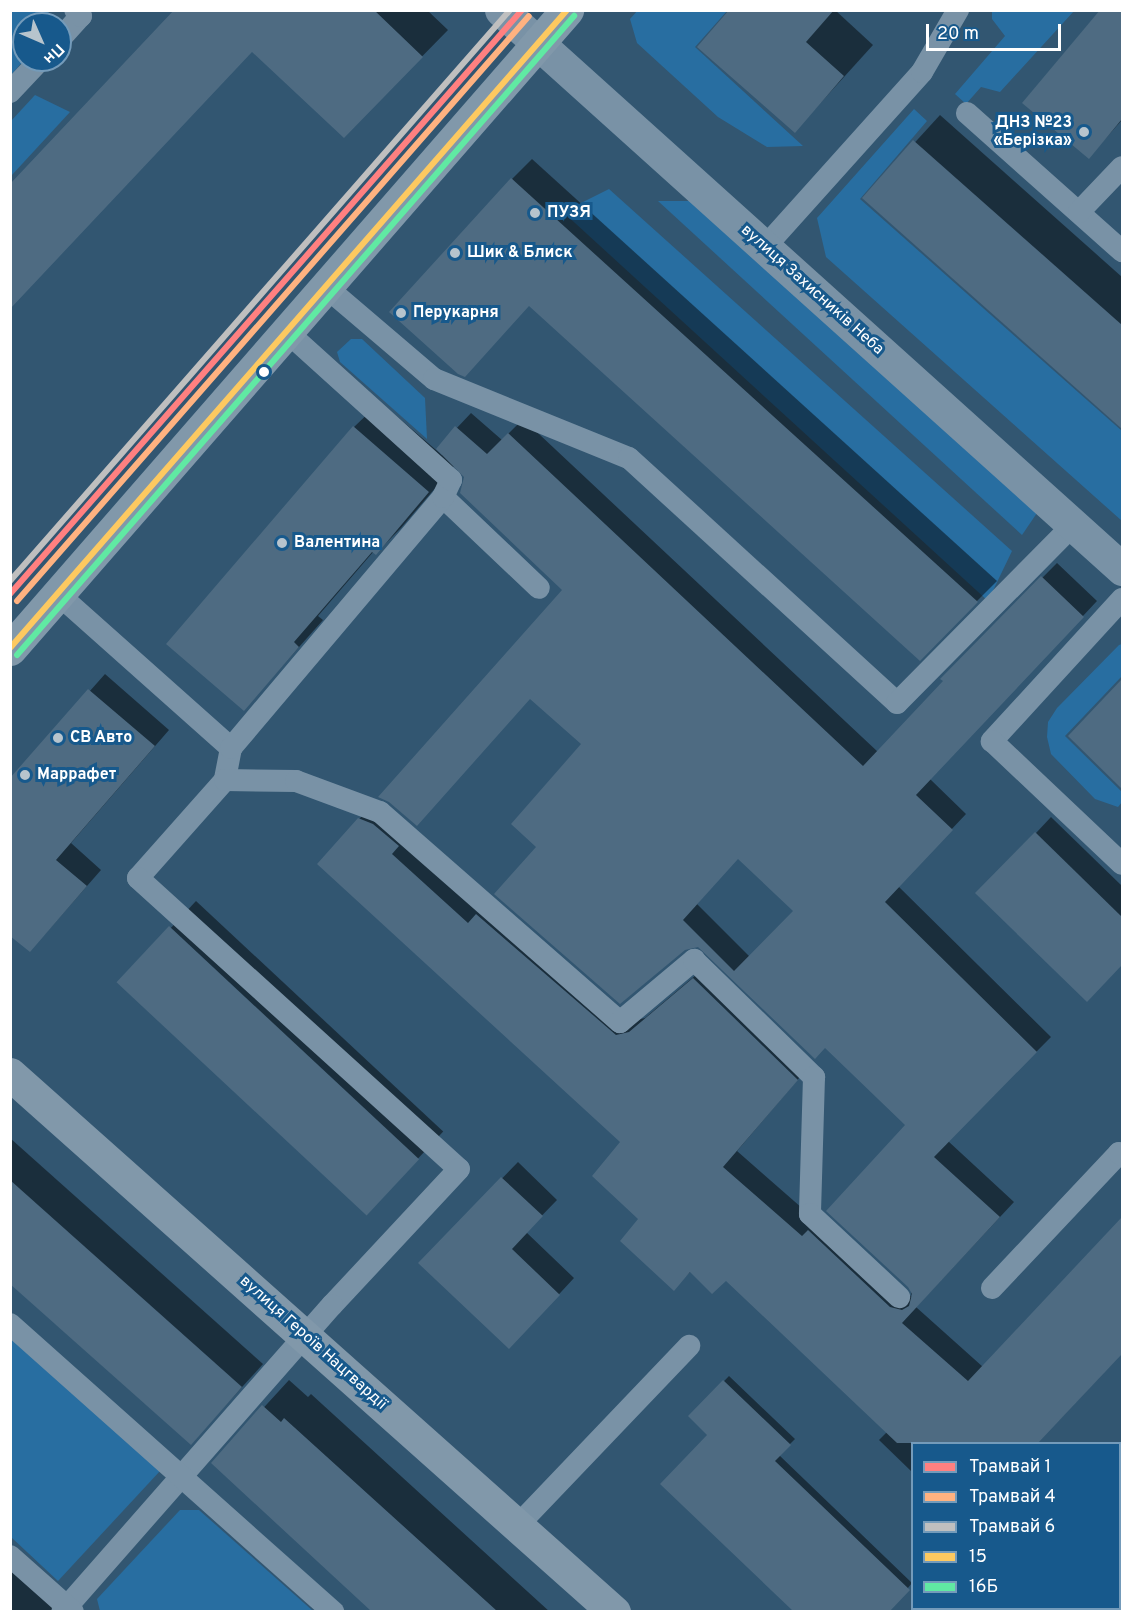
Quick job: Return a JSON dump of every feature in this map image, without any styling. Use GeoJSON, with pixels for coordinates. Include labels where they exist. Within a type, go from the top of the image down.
{"type":"FeatureCollection","features":[{"type":"Feature","properties":{"kind":"main road"},"geometry":{"type":"LineString","coordinates":[[10,649],[567,10]]}},
{"type":"Feature","properties":{"kind":"main road","name":"вулиця Героїв Нацгвардії"},"geometry":{"type":"LineString","coordinates":[[10,1074],[614,1611]]}},
{"type":"Feature","properties":{"kind":"street","name":"вулиця Захисників Неба"},"geometry":{"type":"LineString","coordinates":[[501,10],[1122,569]]}},
{"type":"Feature","properties":{"kind":"lane"},"geometry":{"type":"LineString","coordinates":[[72,26],[81,16],[75,10]]}},
{"type":"Feature","properties":{"kind":"lane"},"geometry":{"type":"LineString","coordinates":[[765,247],[922,72],[958,10]]}},
{"type":"Feature","properties":{"kind":"lane"},"geometry":{"type":"LineString","coordinates":[[10,92],[29,72]]}},
{"type":"Feature","properties":{"kind":"lane"},"geometry":{"type":"LineString","coordinates":[[967,113],[1122,252]]}},
{"type":"Feature","properties":{"kind":"lane"},"geometry":{"type":"LineString","coordinates":[[1079,212],[1122,167]]}},
{"type":"Feature","properties":{"kind":"lane"},"geometry":{"type":"LineString","coordinates":[[326,287],[434,379],[629,458],[897,703],[1073,525]]}},
{"type":"Feature","properties":{"kind":"lane"},"geometry":{"type":"LineString","coordinates":[[10,1556],[67,1610],[304,1336],[459,1169],[138,878],[225,780],[231,748],[443,497],[451,480],[287,332]]}},
{"type":"Feature","properties":{"kind":"lane"},"geometry":{"type":"LineString","coordinates":[[443,497],[539,588]]}},
{"type":"Feature","properties":{"kind":"lane"},"geometry":{"type":"LineString","coordinates":[[58,594],[231,748]]}},
{"type":"Feature","properties":{"kind":"lane"},"geometry":{"type":"LineString","coordinates":[[1122,599],[992,741],[1122,864]]}},
{"type":"Feature","properties":{"kind":"lane"},"geometry":{"type":"LineString","coordinates":[[225,780],[296,781],[380,812],[620,1022],[694,960],[814,1077],[810,1214],[899,1298]]}},
{"type":"Feature","properties":{"kind":"lane"},"geometry":{"type":"LineString","coordinates":[[992,1288],[1119,1153],[1122,1155]]}},
{"type":"Feature","properties":{"kind":"lane"},"geometry":{"type":"LineString","coordinates":[[10,1324],[333,1611]]}},
{"type":"Feature","properties":{"kind":"lane"},"geometry":{"type":"LineString","coordinates":[[518,1525],[689,1346]]}},
{"type":"Feature","properties":{"kind":"shaded area"},"geometry":{"type":"Polygon","coordinates":[[[11,10],[47,11],[12,12],[14,72],[11,75],[11,10]]]}},
{"type":"Feature","properties":{"kind":"shaded area"},"geometry":{"type":"Polygon","coordinates":[[[638,10],[727,11],[695,47],[803,146],[767,147],[718,117],[637,43],[630,19],[638,10]]]}},
{"type":"Feature","properties":{"kind":"shaded area"},"geometry":{"type":"Polygon","coordinates":[[[992,11],[1074,11],[1000,92],[981,87],[966,104],[955,94],[1005,36],[992,19],[992,11]]]}},
{"type":"Feature","properties":{"kind":"shaded area"},"geometry":{"type":"Polygon","coordinates":[[[35,95],[70,112],[11,176],[11,121],[35,95]]]}},
{"type":"Feature","properties":{"kind":"shaded area"},"geometry":{"type":"Polygon","coordinates":[[[914,109],[927,121],[860,199],[1122,431],[1122,521],[826,257],[817,218],[914,109]]]}},
{"type":"Feature","properties":{"kind":"shaded area"},"geometry":{"type":"Polygon","coordinates":[[[609,189],[1012,551],[988,601],[563,212],[609,189]]]}},
{"type":"Feature","properties":{"kind":"shaded area"},"geometry":{"type":"Polygon","coordinates":[[[658,201],[692,201],[1037,513],[1022,535],[658,201]]]}},
{"type":"Feature","properties":{"kind":"shaded area"},"geometry":{"type":"Polygon","coordinates":[[[351,339],[362,339],[425,398],[427,439],[340,362],[337,352],[351,339]]]}},
{"type":"Feature","properties":{"kind":"shaded area"},"geometry":{"type":"Polygon","coordinates":[[[1122,644],[1122,676],[1065,736],[1122,792],[1122,802],[1118,807],[1095,799],[1051,754],[1047,737],[1048,722],[1057,708],[1122,644]]]}},
{"type":"Feature","properties":{"kind":"shaded area"},"geometry":{"type":"Polygon","coordinates":[[[10,1336],[160,1471],[58,1581],[11,1537],[10,1336]]]}},
{"type":"Feature","properties":{"kind":"shaded area"},"geometry":{"type":"Polygon","coordinates":[[[1122,1487],[1122,1611],[1006,1611],[1121,1610],[1122,1487]]]}},
{"type":"Feature","properties":{"kind":"shaded area"},"geometry":{"type":"Polygon","coordinates":[[[180,1510],[199,1510],[313,1611],[100,1611],[97,1599],[180,1510]]]}},
{"type":"Feature","properties":{"kind":"building"},"geometry":{"type":"Polygon","coordinates":[[[174,10],[374,10],[423,57],[344,138],[252,52],[10,309],[10,184],[174,10]]]}},
{"type":"Feature","properties":{"kind":"building"},"geometry":{"type":"Polygon","coordinates":[[[729,10],[834,10],[806,42],[844,76],[795,133],[697,47],[729,10]]]}},
{"type":"Feature","properties":{"kind":"building","name":"ДНЗ №23 «Берізка»"},"geometry":{"type":"Polygon","coordinates":[[[1100,10],[1122,10],[1122,119],[1089,159],[1022,103],[1100,10]]]}},
{"type":"Feature","properties":{"kind":"building"},"geometry":{"type":"Polygon","coordinates":[[[913,140],[1122,325],[1122,429],[862,198],[913,140]]]}},
{"type":"Feature","properties":{"kind":"building"},"geometry":{"type":"Polygon","coordinates":[[[511,178],[978,602],[920,661],[529,306],[465,377],[458,374],[389,312],[511,178]]]}},
{"type":"Feature","properties":{"kind":"building"},"geometry":{"type":"Polygon","coordinates":[[[353,426],[429,492],[376,555],[372,552],[294,642],[299,647],[244,711],[166,644],[353,426]]]}},
{"type":"Feature","properties":{"kind":"building"},"geometry":{"type":"Polygon","coordinates":[[[455,426],[487,454],[508,433],[863,766],[943,681],[940,679],[1041,576],[1084,617],[916,795],[953,830],[885,902],[1037,1052],[934,1157],[1000,1217],[902,1323],[968,1381],[1122,1217],[1122,1354],[1039,1442],[897,1443],[726,1281],[712,1294],[690,1272],[674,1291],[620,1241],[638,1219],[592,1176],[620,1142],[317,864],[358,818],[373,824],[399,846],[392,854],[468,923],[476,914],[616,1035],[629,1032],[693,978],[798,1080],[723,1167],[802,1236],[808,1230],[890,1307],[902,1310],[909,1306],[912,1294],[908,1287],[826,1211],[905,1125],[825,1048],[815,1059],[698,947],[685,950],[620,1004],[494,894],[536,847],[511,824],[581,744],[530,699],[417,826],[389,802],[378,797],[562,590],[460,493],[464,477],[436,449],[455,426]],[[738,859],[683,920],[734,971],[793,911],[738,859]]]}},
{"type":"Feature","properties":{"kind":"building"},"geometry":{"type":"Polygon","coordinates":[[[1122,679],[1122,789],[1068,736],[1122,679]]]}},
{"type":"Feature","properties":{"kind":"building"},"geometry":{"type":"Polygon","coordinates":[[[88,689],[155,746],[56,860],[87,886],[30,952],[10,936],[10,778],[88,689]]]}},
{"type":"Feature","properties":{"kind":"building"},"geometry":{"type":"Polygon","coordinates":[[[1035,832],[1122,917],[1122,965],[1087,1002],[975,893],[1035,832]]]}},
{"type":"Feature","properties":{"kind":"building"},"geometry":{"type":"Polygon","coordinates":[[[169,926],[419,1159],[367,1216],[116,982],[169,926]]]}},
{"type":"Feature","properties":{"kind":"building"},"geometry":{"type":"Polygon","coordinates":[[[501,1177],[543,1216],[512,1249],[560,1295],[509,1349],[418,1263],[501,1177]]]}},
{"type":"Feature","properties":{"kind":"building"},"geometry":{"type":"Polygon","coordinates":[[[10,1180],[242,1387],[191,1445],[10,1284],[10,1180]]]}},
{"type":"Feature","properties":{"kind":"building"},"geometry":{"type":"Polygon","coordinates":[[[723,1380],[791,1445],[775,1461],[910,1590],[890,1611],[793,1611],[660,1484],[707,1435],[688,1416],[723,1380]]]}},
{"type":"Feature","properties":{"kind":"building"},"geometry":{"type":"Polygon","coordinates":[[[262,1405],[281,1422],[284,1418],[497,1611],[371,1611],[211,1463],[262,1405]]]}},
{"type":"Feature","properties":{"kind":"tram line","name":"6"},"geometry":{"type":"LineString","coordinates":[[10,581],[510,10]]}},
{"type":"Feature","properties":{"kind":"tram line","name":"1"},"geometry":{"type":"LineString","coordinates":[[10,594],[522,10]]}},
{"type":"Feature","properties":{"kind":"tram line","name":"4"},"geometry":{"type":"LineString","coordinates":[[17,601],[529,16]]}},
{"type":"Feature","properties":{"kind":"transit line","name":"15"},"geometry":{"type":"LineString","coordinates":[[10,648],[567,10]]}},
{"type":"Feature","properties":{"kind":"transit line","name":"16Б"},"geometry":{"type":"LineString","coordinates":[[17,655],[574,16]]}},
{"type":"Feature","properties":{"kind":"place","name":"ДНЗ №23 «Берізка»"},"geometry":{"type":"Point","coordinates":[1084,132]}},
{"type":"Feature","properties":{"kind":"place","name":"ПУЗЯ"},"geometry":{"type":"Point","coordinates":[535,213]}},
{"type":"Feature","properties":{"kind":"place","name":"Шик & Блиск"},"geometry":{"type":"Point","coordinates":[455,253]}},
{"type":"Feature","properties":{"kind":"place","name":"Перукарня"},"geometry":{"type":"Point","coordinates":[401,313]}},
{"type":"Feature","properties":{"kind":"place","name":"Валентина"},"geometry":{"type":"Point","coordinates":[282,543]}},
{"type":"Feature","properties":{"kind":"place","name":"СВ Авто"},"geometry":{"type":"Point","coordinates":[58,738]}},
{"type":"Feature","properties":{"kind":"place","name":"Маррафет"},"geometry":{"type":"Point","coordinates":[25,775]}}]}
